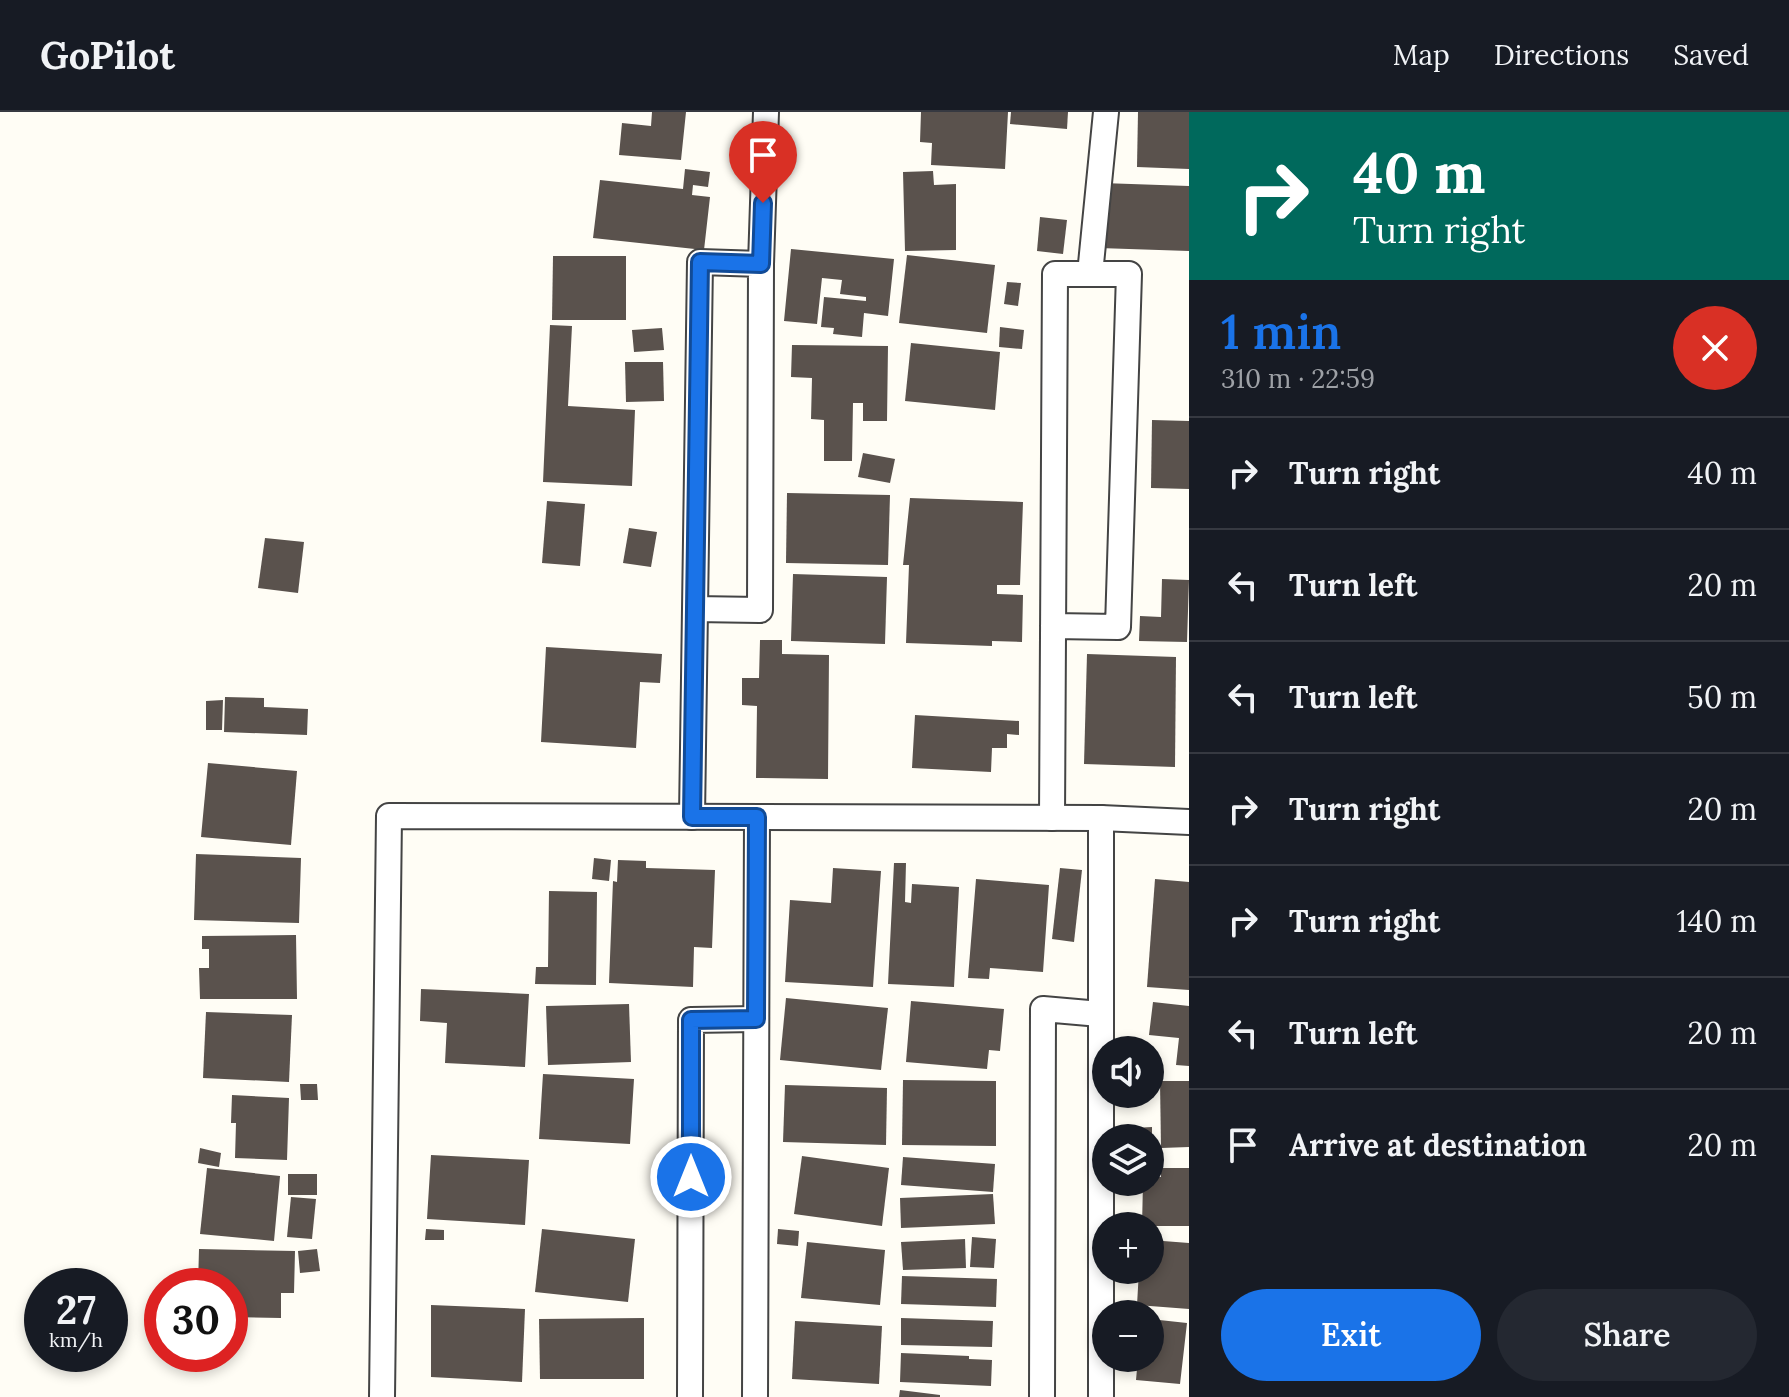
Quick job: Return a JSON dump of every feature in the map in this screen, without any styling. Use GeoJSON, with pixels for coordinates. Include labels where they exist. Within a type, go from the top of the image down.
{"type":"FeatureCollection","features":[{"type":"Feature","properties":{"kind":"street"},"geometry":{"type":"LineString","coordinates":[[695,609],[760,610],[761,264],[766,112]]}},
{"type":"Feature","properties":{"kind":"street"},"geometry":{"type":"LineString","coordinates":[[1090,274],[1106,112]]}},
{"type":"Feature","properties":{"kind":"street"},"geometry":{"type":"LineString","coordinates":[[692,817],[700,262],[761,264]]}},
{"type":"Feature","properties":{"kind":"street"},"geometry":{"type":"LineString","coordinates":[[1052,818],[1053,626],[1055,274],[1129,274],[1118,627],[1053,626]]}},
{"type":"Feature","properties":{"kind":"street"},"geometry":{"type":"LineString","coordinates":[[382,1397],[389,816],[1101,818],[1189,822]]}},
{"type":"Feature","properties":{"kind":"street"},"geometry":{"type":"LineString","coordinates":[[755,1397],[757,817]]}},
{"type":"Feature","properties":{"kind":"street"},"geometry":{"type":"LineString","coordinates":[[1101,818],[1101,1397]]}},
{"type":"Feature","properties":{"kind":"street"},"geometry":{"type":"LineString","coordinates":[[1042,1397],[1043,1009],[1100,1014]]}},
{"type":"Feature","properties":{"kind":"street"},"geometry":{"type":"LineString","coordinates":[[690,1397],[691,1020],[756,1019]]}},
{"type":"Feature","properties":{"kind":"building"},"geometry":{"type":"Polygon","coordinates":[[[652,112],[686,112],[681,160],[619,155],[622,123],[651,126],[652,112]]]}},
{"type":"Feature","properties":{"kind":"building"},"geometry":{"type":"Polygon","coordinates":[[[921,112],[1008,112],[1005,169],[931,165],[932,143],[920,142],[921,112]]]}},
{"type":"Feature","properties":{"kind":"building"},"geometry":{"type":"Polygon","coordinates":[[[1011,112],[1068,112],[1067,129],[1010,124],[1011,112]]]}},
{"type":"Feature","properties":{"kind":"building"},"geometry":{"type":"Polygon","coordinates":[[[1138,112],[1189,112],[1189,169],[1137,167],[1138,112]]]}},
{"type":"Feature","properties":{"kind":"building"},"geometry":{"type":"Polygon","coordinates":[[[685,169],[710,172],[708,187],[693,185],[692,195],[710,197],[704,250],[593,238],[600,180],[683,189],[685,169]]]}},
{"type":"Feature","properties":{"kind":"building"},"geometry":{"type":"Polygon","coordinates":[[[933,171],[934,185],[956,184],[956,250],[905,251],[903,172],[933,171]]]}},
{"type":"Feature","properties":{"kind":"building"},"geometry":{"type":"Polygon","coordinates":[[[1102,183],[1189,186],[1189,251],[1099,248],[1102,183]]]}},
{"type":"Feature","properties":{"kind":"building"},"geometry":{"type":"Polygon","coordinates":[[[1040,217],[1067,220],[1063,254],[1037,251],[1040,217]]]}},
{"type":"Feature","properties":{"kind":"building"},"geometry":{"type":"Polygon","coordinates":[[[791,249],[894,259],[888,316],[864,313],[862,337],[833,334],[834,328],[821,327],[824,297],[866,301],[866,297],[840,294],[842,280],[822,278],[817,324],[784,321],[791,249]]]}},
{"type":"Feature","properties":{"kind":"building"},"geometry":{"type":"Polygon","coordinates":[[[907,255],[995,265],[987,333],[899,323],[907,255]]]}},
{"type":"Feature","properties":{"kind":"building"},"geometry":{"type":"Polygon","coordinates":[[[553,256],[626,256],[626,320],[552,320],[553,256]]]}},
{"type":"Feature","properties":{"kind":"building"},"geometry":{"type":"Polygon","coordinates":[[[1007,282],[1021,283],[1018,306],[1004,304],[1007,282]]]}},
{"type":"Feature","properties":{"kind":"building"},"geometry":{"type":"Polygon","coordinates":[[[550,325],[572,326],[568,406],[635,410],[632,486],[543,482],[550,325]]]}},
{"type":"Feature","properties":{"kind":"building"},"geometry":{"type":"Polygon","coordinates":[[[1000,327],[1024,330],[1022,349],[999,347],[1000,327]]]}},
{"type":"Feature","properties":{"kind":"building"},"geometry":{"type":"Polygon","coordinates":[[[662,328],[664,350],[634,352],[632,330],[662,328]]]}},
{"type":"Feature","properties":{"kind":"building"},"geometry":{"type":"Polygon","coordinates":[[[911,343],[1000,352],[995,410],[905,401],[911,343]]]}},
{"type":"Feature","properties":{"kind":"building"},"geometry":{"type":"Polygon","coordinates":[[[792,345],[888,346],[887,421],[863,421],[863,403],[853,403],[852,461],[824,461],[824,420],[811,419],[812,378],[791,377],[792,345]]]}},
{"type":"Feature","properties":{"kind":"building"},"geometry":{"type":"Polygon","coordinates":[[[625,362],[663,362],[664,401],[626,402],[625,362]]]}},
{"type":"Feature","properties":{"kind":"building"},"geometry":{"type":"Polygon","coordinates":[[[1152,420],[1189,421],[1189,489],[1151,488],[1152,420]]]}},
{"type":"Feature","properties":{"kind":"building"},"geometry":{"type":"Polygon","coordinates":[[[863,453],[895,459],[890,483],[858,477],[863,453]]]}},
{"type":"Feature","properties":{"kind":"building"},"geometry":{"type":"Polygon","coordinates":[[[787,493],[890,495],[888,565],[786,563],[787,493]]]}},
{"type":"Feature","properties":{"kind":"building"},"geometry":{"type":"Polygon","coordinates":[[[910,498],[1023,502],[1020,585],[997,585],[997,594],[1023,595],[1022,642],[992,641],[992,646],[906,643],[909,565],[903,565],[910,498]]]}},
{"type":"Feature","properties":{"kind":"building"},"geometry":{"type":"Polygon","coordinates":[[[547,501],[585,504],[580,566],[542,563],[547,501]]]}},
{"type":"Feature","properties":{"kind":"building"},"geometry":{"type":"Polygon","coordinates":[[[629,528],[657,532],[651,567],[623,563],[629,528]]]}},
{"type":"Feature","properties":{"kind":"building"},"geometry":{"type":"Polygon","coordinates":[[[265,538],[304,542],[298,593],[258,588],[265,538]]]}},
{"type":"Feature","properties":{"kind":"building"},"geometry":{"type":"Polygon","coordinates":[[[793,574],[887,577],[885,644],[791,641],[793,574]]]}},
{"type":"Feature","properties":{"kind":"building"},"geometry":{"type":"Polygon","coordinates":[[[1162,579],[1189,580],[1187,642],[1139,641],[1140,616],[1161,617],[1162,579]]]}},
{"type":"Feature","properties":{"kind":"building"},"geometry":{"type":"Polygon","coordinates":[[[760,640],[782,640],[782,654],[829,655],[828,779],[756,778],[757,706],[742,705],[742,678],[759,678],[760,640]]]}},
{"type":"Feature","properties":{"kind":"building"},"geometry":{"type":"Polygon","coordinates":[[[546,647],[662,654],[660,683],[640,682],[636,748],[541,742],[546,647]]]}},
{"type":"Feature","properties":{"kind":"building"},"geometry":{"type":"Polygon","coordinates":[[[1087,654],[1176,657],[1175,767],[1084,764],[1087,654]]]}},
{"type":"Feature","properties":{"kind":"building"},"geometry":{"type":"Polygon","coordinates":[[[225,697],[264,698],[264,707],[308,709],[307,735],[224,732],[225,697]]]}},
{"type":"Feature","properties":{"kind":"building"},"geometry":{"type":"Polygon","coordinates":[[[223,700],[222,730],[206,730],[206,701],[223,700]]]}},
{"type":"Feature","properties":{"kind":"building"},"geometry":{"type":"Polygon","coordinates":[[[915,715],[1019,721],[1019,735],[1007,734],[1007,748],[992,748],[991,772],[912,768],[915,715]]]}},
{"type":"Feature","properties":{"kind":"building"},"geometry":{"type":"Polygon","coordinates":[[[208,763],[297,771],[291,845],[201,837],[208,763]]]}},
{"type":"Feature","properties":{"kind":"building"},"geometry":{"type":"Polygon","coordinates":[[[196,854],[301,858],[299,923],[194,920],[196,854]]]}},
{"type":"Feature","properties":{"kind":"building"},"geometry":{"type":"Polygon","coordinates":[[[594,858],[611,860],[609,881],[592,879],[594,858]]]}},
{"type":"Feature","properties":{"kind":"building"},"geometry":{"type":"Polygon","coordinates":[[[618,860],[646,861],[646,868],[715,870],[712,948],[694,947],[693,987],[609,983],[613,881],[617,882],[618,860]]]}},
{"type":"Feature","properties":{"kind":"building"},"geometry":{"type":"Polygon","coordinates":[[[894,863],[906,863],[905,902],[911,903],[912,884],[959,887],[954,987],[888,984],[894,863]]]}},
{"type":"Feature","properties":{"kind":"building"},"geometry":{"type":"Polygon","coordinates":[[[833,868],[881,871],[873,987],[785,982],[790,900],[831,903],[833,868]]]}},
{"type":"Feature","properties":{"kind":"building"},"geometry":{"type":"Polygon","coordinates":[[[1060,868],[1082,870],[1074,942],[1052,939],[1060,868]]]}},
{"type":"Feature","properties":{"kind":"building"},"geometry":{"type":"Polygon","coordinates":[[[976,879],[1049,885],[1043,972],[990,968],[989,979],[968,978],[976,879]]]}},
{"type":"Feature","properties":{"kind":"building"},"geometry":{"type":"Polygon","coordinates":[[[1155,879],[1189,882],[1189,990],[1147,987],[1155,879]]]}},
{"type":"Feature","properties":{"kind":"building"},"geometry":{"type":"Polygon","coordinates":[[[549,891],[597,892],[596,985],[535,984],[536,967],[548,967],[549,891]]]}},
{"type":"Feature","properties":{"kind":"building"},"geometry":{"type":"Polygon","coordinates":[[[296,935],[297,999],[200,999],[199,968],[209,968],[209,949],[202,949],[202,936],[296,935]]]}},
{"type":"Feature","properties":{"kind":"building"},"geometry":{"type":"Polygon","coordinates":[[[421,989],[529,994],[525,1067],[445,1063],[447,1023],[420,1021],[421,989]]]}},
{"type":"Feature","properties":{"kind":"building"},"geometry":{"type":"Polygon","coordinates":[[[786,998],[888,1008],[881,1070],[780,1060],[786,998]]]}},
{"type":"Feature","properties":{"kind":"building"},"geometry":{"type":"Polygon","coordinates":[[[911,1001],[1004,1009],[1000,1051],[989,1050],[987,1069],[906,1062],[911,1001]]]}},
{"type":"Feature","properties":{"kind":"building"},"geometry":{"type":"Polygon","coordinates":[[[1153,1002],[1189,1006],[1189,1066],[1176,1065],[1179,1038],[1149,1035],[1153,1002]]]}},
{"type":"Feature","properties":{"kind":"building"},"geometry":{"type":"Polygon","coordinates":[[[629,1004],[631,1062],[548,1065],[546,1006],[629,1004]]]}},
{"type":"Feature","properties":{"kind":"building"},"geometry":{"type":"Polygon","coordinates":[[[206,1012],[292,1015],[289,1082],[203,1078],[206,1012]]]}},
{"type":"Feature","properties":{"kind":"building"},"geometry":{"type":"Polygon","coordinates":[[[543,1074],[634,1079],[630,1144],[539,1139],[543,1074]]]}},
{"type":"Feature","properties":{"kind":"building"},"geometry":{"type":"Polygon","coordinates":[[[903,1080],[996,1081],[996,1146],[902,1145],[903,1080]]]}},
{"type":"Feature","properties":{"kind":"building"},"geometry":{"type":"Polygon","coordinates":[[[1164,1081],[1189,1081],[1189,1147],[1164,1148],[1164,1124],[1161,1124],[1164,1081]]]}},
{"type":"Feature","properties":{"kind":"building"},"geometry":{"type":"Polygon","coordinates":[[[300,1084],[317,1084],[318,1100],[301,1100],[300,1084]]]}},
{"type":"Feature","properties":{"kind":"building"},"geometry":{"type":"Polygon","coordinates":[[[785,1085],[887,1088],[886,1145],[783,1142],[785,1085]]]}},
{"type":"Feature","properties":{"kind":"building"},"geometry":{"type":"Polygon","coordinates":[[[232,1095],[289,1098],[287,1160],[235,1158],[236,1123],[231,1123],[232,1095]]]}},
{"type":"Feature","properties":{"kind":"building"},"geometry":{"type":"Polygon","coordinates":[[[200,1148],[221,1153],[219,1167],[198,1163],[200,1148]]]}},
{"type":"Feature","properties":{"kind":"building"},"geometry":{"type":"Polygon","coordinates":[[[431,1155],[529,1160],[525,1225],[427,1219],[431,1155]]]}},
{"type":"Feature","properties":{"kind":"building"},"geometry":{"type":"Polygon","coordinates":[[[802,1156],[889,1168],[882,1226],[794,1214],[802,1156]]]}},
{"type":"Feature","properties":{"kind":"building"},"geometry":{"type":"Polygon","coordinates":[[[903,1157],[995,1164],[993,1192],[901,1185],[903,1157]]]}},
{"type":"Feature","properties":{"kind":"building"},"geometry":{"type":"Polygon","coordinates":[[[207,1168],[280,1176],[274,1241],[200,1234],[207,1168]]]}},
{"type":"Feature","properties":{"kind":"building"},"geometry":{"type":"Polygon","coordinates":[[[1164,1168],[1189,1168],[1189,1226],[1164,1226],[1164,1212],[1142,1212],[1143,1196],[1164,1196],[1164,1168]]]}},
{"type":"Feature","properties":{"kind":"building"},"geometry":{"type":"Polygon","coordinates":[[[288,1174],[317,1174],[317,1195],[288,1195],[288,1174]]]}},
{"type":"Feature","properties":{"kind":"building"},"geometry":{"type":"Polygon","coordinates":[[[993,1194],[995,1224],[901,1228],[900,1198],[993,1194]]]}},
{"type":"Feature","properties":{"kind":"building"},"geometry":{"type":"Polygon","coordinates":[[[291,1197],[316,1199],[312,1239],[287,1237],[291,1197]]]}},
{"type":"Feature","properties":{"kind":"building"},"geometry":{"type":"Polygon","coordinates":[[[426,1229],[444,1230],[444,1240],[425,1240],[426,1229]]]}},
{"type":"Feature","properties":{"kind":"building"},"geometry":{"type":"Polygon","coordinates":[[[542,1229],[635,1239],[628,1302],[535,1292],[542,1229]]]}},
{"type":"Feature","properties":{"kind":"building"},"geometry":{"type":"Polygon","coordinates":[[[778,1229],[799,1231],[798,1246],[777,1244],[778,1229]]]}},
{"type":"Feature","properties":{"kind":"building"},"geometry":{"type":"Polygon","coordinates":[[[972,1237],[996,1239],[994,1268],[970,1267],[972,1237]]]}},
{"type":"Feature","properties":{"kind":"building"},"geometry":{"type":"Polygon","coordinates":[[[965,1239],[966,1268],[903,1270],[901,1242],[965,1239]]]}},
{"type":"Feature","properties":{"kind":"building"},"geometry":{"type":"Polygon","coordinates":[[[1164,1241],[1189,1243],[1189,1309],[1164,1307],[1164,1300],[1137,1300],[1138,1284],[1164,1284],[1164,1241]]]}},
{"type":"Feature","properties":{"kind":"building"},"geometry":{"type":"Polygon","coordinates":[[[807,1242],[885,1250],[880,1305],[801,1298],[807,1242]]]}},
{"type":"Feature","properties":{"kind":"building"},"geometry":{"type":"Polygon","coordinates":[[[199,1249],[295,1251],[294,1293],[281,1293],[281,1318],[248,1317],[248,1268],[198,1268],[199,1249]]]}},
{"type":"Feature","properties":{"kind":"building"},"geometry":{"type":"Polygon","coordinates":[[[317,1249],[320,1271],[300,1273],[298,1251],[317,1249]]]}},
{"type":"Feature","properties":{"kind":"building"},"geometry":{"type":"Polygon","coordinates":[[[902,1276],[997,1279],[996,1307],[901,1304],[902,1276]]]}},
{"type":"Feature","properties":{"kind":"building"},"geometry":{"type":"Polygon","coordinates":[[[431,1305],[525,1309],[522,1382],[431,1377],[431,1305]]]}},
{"type":"Feature","properties":{"kind":"building"},"geometry":{"type":"Polygon","coordinates":[[[644,1318],[644,1379],[540,1379],[539,1319],[644,1318]]]}},
{"type":"Feature","properties":{"kind":"building"},"geometry":{"type":"Polygon","coordinates":[[[901,1318],[993,1321],[992,1347],[901,1345],[901,1318]]]}},
{"type":"Feature","properties":{"kind":"building"},"geometry":{"type":"Polygon","coordinates":[[[795,1321],[882,1326],[879,1384],[792,1379],[795,1321]]]}},
{"type":"Feature","properties":{"kind":"building"},"geometry":{"type":"Polygon","coordinates":[[[1164,1321],[1187,1323],[1180,1384],[1136,1380],[1137,1372],[1164,1372],[1164,1321]]]}},
{"type":"Feature","properties":{"kind":"building"},"geometry":{"type":"Polygon","coordinates":[[[901,1353],[992,1360],[991,1386],[900,1382],[901,1353]]]}},
{"type":"Feature","properties":{"kind":"building"},"geometry":{"type":"Polygon","coordinates":[[[900,1390],[940,1395],[940,1397],[899,1397],[900,1390]]]}},
{"type":"Feature","properties":{"kind":"route"},"geometry":{"type":"LineString","coordinates":[[691,1177],[691,1020],[756,1019],[757,817],[692,817],[700,262],[761,264],[763,203]]}}]}
